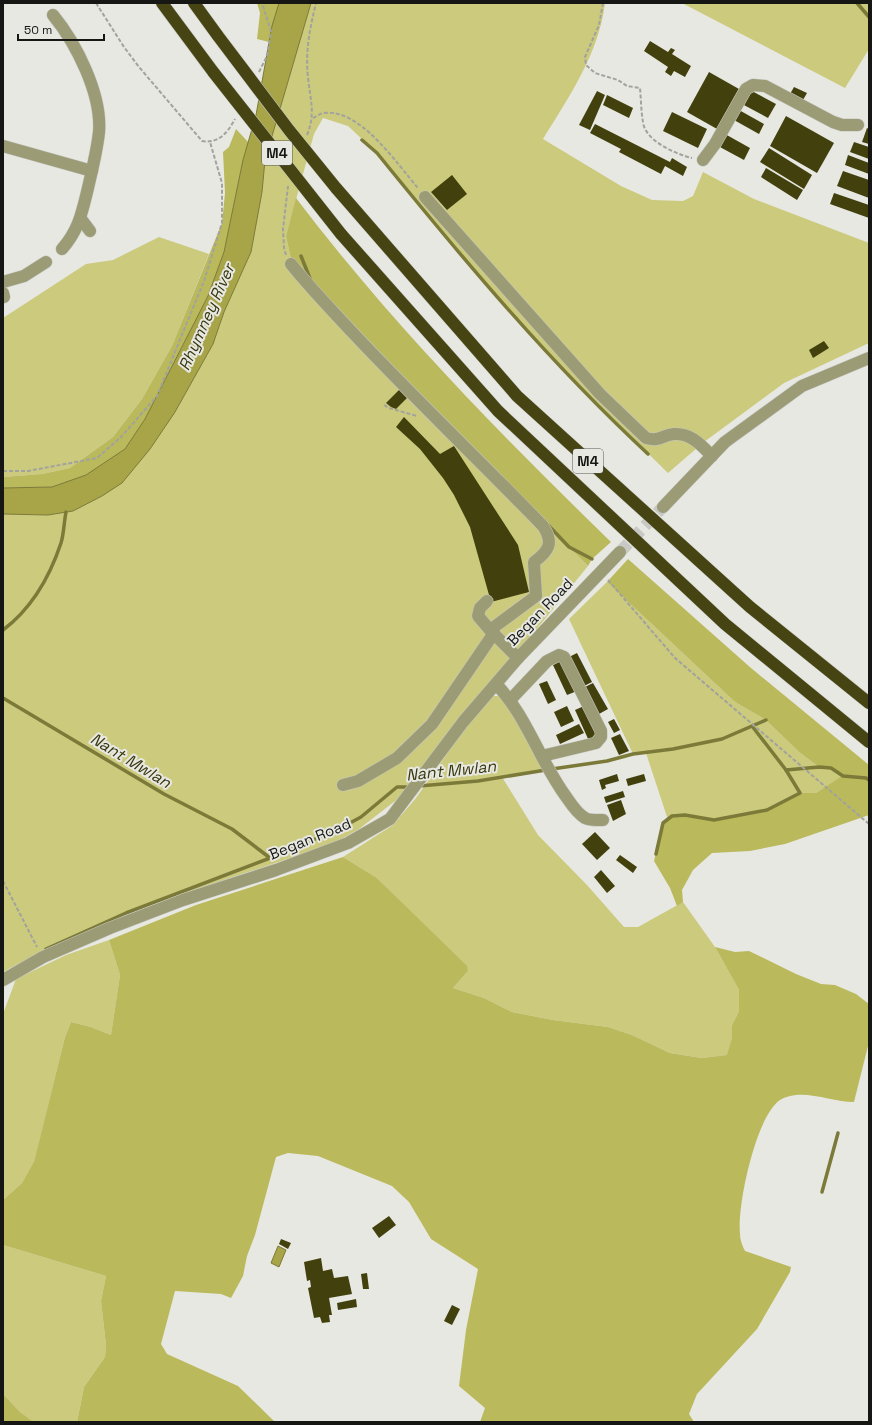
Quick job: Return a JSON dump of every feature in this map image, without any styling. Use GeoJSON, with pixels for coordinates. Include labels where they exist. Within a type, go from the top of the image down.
{"type":"FeatureCollection","features":[{"type":"Feature","properties":{"kind":"highway","name":"M4"},"geometry":{"type":"LineString","coordinates":[[162,3],[214,73],[340,234],[498,411],[725,624],[869,742]]}},
{"type":"Feature","properties":{"kind":"highway","name":"M4"},"geometry":{"type":"LineString","coordinates":[[194,3],[288,130],[336,188],[517,396],[750,607],[869,703]]}},
{"type":"Feature","properties":{"kind":"street"},"geometry":{"type":"LineString","coordinates":[[53,15],[68,34],[85,68],[96,103],[99,131],[81,219],[62,249]]}},
{"type":"Feature","properties":{"kind":"street"},"geometry":{"type":"LineString","coordinates":[[703,160],[715,144],[746,89],[753,84],[765,86],[833,122],[842,125],[858,126]]}},
{"type":"Feature","properties":{"kind":"street"},"geometry":{"type":"LineString","coordinates":[[3,146],[26,151],[92,171]]}},
{"type":"Feature","properties":{"kind":"street"},"geometry":{"type":"LineString","coordinates":[[425,197],[600,394],[646,438],[655,440],[674,434],[693,437],[712,456]]}},
{"type":"Feature","properties":{"kind":"street"},"geometry":{"type":"LineString","coordinates":[[81,219],[90,231]]}},
{"type":"Feature","properties":{"kind":"street"},"geometry":{"type":"LineString","coordinates":[[3,282],[24,276],[46,262]]}},
{"type":"Feature","properties":{"kind":"street"},"geometry":{"type":"LineString","coordinates":[[291,264],[322,301],[434,417],[474,455],[543,526],[549,535],[549,544],[545,555],[534,562],[536,596],[492,632],[432,724],[396,758],[358,781],[343,786]]}},
{"type":"Feature","properties":{"kind":"street"},"geometry":{"type":"LineString","coordinates":[[663,507],[725,442],[802,386],[869,358]]}},
{"type":"Feature","properties":{"kind":"street","name":"Began Road"},"geometry":{"type":"LineString","coordinates":[[3,980],[43,957],[110,928],[182,900],[276,870],[348,843],[390,819],[463,722],[518,658],[620,552]]}},
{"type":"Feature","properties":{"kind":"street"},"geometry":{"type":"LineString","coordinates":[[487,601],[480,608],[478,616],[518,658]]}},
{"type":"Feature","properties":{"kind":"street"},"geometry":{"type":"LineString","coordinates":[[510,700],[547,661],[559,655],[564,657],[598,725],[601,737],[596,743],[543,760]]}},
{"type":"Feature","properties":{"kind":"street"},"geometry":{"type":"LineString","coordinates":[[496,684],[510,700],[553,778],[570,802],[585,818],[603,820]]}},
{"type":"Feature","properties":{"kind":"path"},"geometry":{"type":"LineString","coordinates":[[3,471],[28,471],[98,458],[121,437],[157,396],[204,281],[222,223],[222,183],[210,142],[202,141],[139,67],[124,47],[96,3]]}},
{"type":"Feature","properties":{"kind":"path"},"geometry":{"type":"LineString","coordinates":[[316,3],[307,44],[308,77],[313,118],[323,113],[335,114],[348,118],[360,125],[376,138],[425,197]]}},
{"type":"Feature","properties":{"kind":"path"},"geometry":{"type":"LineString","coordinates":[[603,3],[599,25],[585,57],[586,65],[595,73],[618,80],[627,86],[640,88],[643,124],[657,143],[681,156],[703,160]]}},
{"type":"Feature","properties":{"kind":"path"},"geometry":{"type":"LineString","coordinates":[[384,405],[388,408],[430,420],[434,417]]}},
{"type":"Feature","properties":{"kind":"path"},"geometry":{"type":"LineString","coordinates":[[600,572],[675,658],[869,824]]}},
{"type":"Feature","properties":{"kind":"path"},"geometry":{"type":"LineString","coordinates":[[3,880],[43,957]]}},
{"type":"Feature","properties":{"kind":"shaded area"},"geometry":{"type":"Polygon","coordinates":[[[257,3],[279,3],[269,42],[257,39],[260,13],[257,3]]]}},
{"type":"Feature","properties":{"kind":"shaded area"},"geometry":{"type":"Polygon","coordinates":[[[311,3],[605,3],[602,21],[590,57],[582,74],[543,139],[621,186],[652,200],[683,201],[693,196],[703,172],[754,199],[869,243],[869,343],[784,383],[704,442],[668,473],[545,352],[458,253],[377,153],[348,126],[323,118],[314,134],[286,236],[291,259],[588,566],[399,798],[359,829],[335,843],[126,913],[46,949],[3,972],[3,514],[48,515],[73,511],[102,496],[175,412],[213,344],[224,312],[251,252],[262,192],[265,160],[311,3]]]}},
{"type":"Feature","properties":{"kind":"shaded area"},"geometry":{"type":"Polygon","coordinates":[[[682,3],[869,3],[869,49],[845,88],[682,3]]]}},
{"type":"Feature","properties":{"kind":"shaded area"},"geometry":{"type":"Polygon","coordinates":[[[236,129],[249,143],[243,160],[224,252],[208,296],[145,419],[125,449],[86,475],[52,487],[3,488],[3,477],[42,474],[70,468],[113,437],[142,399],[172,346],[222,223],[225,193],[223,152],[229,147],[236,129]]]}},
{"type":"Feature","properties":{"kind":"shaded area"},"geometry":{"type":"Polygon","coordinates":[[[296,198],[369,289],[447,376],[528,460],[611,542],[592,559],[588,566],[363,338],[291,259],[286,236],[296,198]]]}},
{"type":"Feature","properties":{"kind":"shaded area"},"geometry":{"type":"Polygon","coordinates":[[[159,237],[209,254],[172,346],[142,399],[113,437],[70,468],[42,474],[3,477],[3,318],[86,264],[113,260],[159,237]]]}},
{"type":"Feature","properties":{"kind":"shaded area"},"geometry":{"type":"Polygon","coordinates":[[[628,559],[751,668],[869,765],[869,815],[785,844],[750,851],[712,853],[693,870],[682,890],[683,902],[677,906],[670,888],[654,861],[663,823],[672,816],[685,815],[714,820],[767,810],[800,793],[816,793],[842,776],[831,768],[819,767],[799,752],[766,720],[735,702],[607,582],[628,559]]]}},
{"type":"Feature","properties":{"kind":"shaded area"},"geometry":{"type":"Polygon","coordinates":[[[607,582],[735,702],[766,720],[799,752],[819,767],[831,768],[843,776],[816,793],[800,793],[767,810],[714,820],[685,815],[672,816],[668,820],[646,753],[633,754],[569,619],[607,582]]]}},
{"type":"Feature","properties":{"kind":"shaded area"},"geometry":{"type":"Polygon","coordinates":[[[492,696],[504,696],[546,770],[502,777],[538,835],[587,885],[624,927],[638,927],[683,902],[715,947],[739,990],[739,1011],[732,1025],[732,1038],[728,1055],[702,1058],[670,1053],[632,1035],[608,1027],[553,1020],[512,1012],[484,998],[453,988],[468,971],[466,966],[377,878],[343,857],[393,825],[416,798],[463,731],[492,696]]]}},
{"type":"Feature","properties":{"kind":"shaded area"},"geometry":{"type":"Polygon","coordinates":[[[343,857],[377,878],[467,966],[468,971],[453,988],[484,998],[512,1012],[553,1020],[608,1027],[632,1035],[670,1053],[702,1058],[727,1055],[732,1038],[732,1025],[739,1011],[739,990],[715,947],[735,952],[749,951],[796,974],[821,984],[835,985],[856,994],[869,1004],[869,1042],[854,1102],[807,1095],[788,1096],[780,1100],[771,1109],[763,1124],[756,1142],[745,1183],[740,1221],[740,1238],[745,1251],[791,1267],[790,1272],[757,1329],[697,1394],[689,1414],[694,1422],[480,1422],[485,1408],[459,1386],[466,1330],[478,1269],[431,1239],[409,1202],[392,1186],[318,1156],[288,1153],[276,1157],[255,1235],[247,1256],[243,1276],[231,1298],[221,1294],[175,1291],[161,1344],[167,1354],[238,1386],[275,1422],[77,1422],[84,1387],[105,1357],[106,1345],[101,1301],[106,1276],[3,1245],[3,1200],[22,1183],[34,1162],[65,1037],[71,1022],[91,1027],[111,1035],[120,975],[109,940],[196,905],[343,857]]]}},
{"type":"Feature","properties":{"kind":"shaded area"},"geometry":{"type":"Polygon","coordinates":[[[109,940],[120,975],[111,1035],[91,1027],[71,1022],[65,1037],[34,1163],[22,1183],[3,1200],[3,1014],[16,979],[66,955],[109,940]]]}},
{"type":"Feature","properties":{"kind":"shaded area"},"geometry":{"type":"Polygon","coordinates":[[[3,1245],[106,1276],[101,1301],[106,1345],[105,1357],[84,1387],[77,1422],[34,1422],[20,1412],[3,1394],[3,1245]]]}},
{"type":"Feature","properties":{"kind":"shaded area"},"geometry":{"type":"Polygon","coordinates":[[[3,1394],[20,1412],[34,1422],[3,1422],[3,1394]]]}},
{"type":"Feature","properties":{"kind":"water","name":"Rhymney River"},"geometry":{"type":"Polygon","coordinates":[[[279,3],[311,3],[265,160],[262,192],[251,252],[224,312],[213,344],[175,412],[150,449],[122,483],[102,496],[73,511],[48,515],[3,514],[3,488],[52,487],[86,475],[125,449],[145,419],[208,296],[224,252],[243,160],[256,115],[272,26],[279,3]]]}},
{"type":"Feature","properties":{"kind":"water"},"geometry":{"type":"Polygon","coordinates":[[[278,1246],[286,1250],[279,1267],[271,1263],[278,1246]]]}},
{"type":"Feature","properties":{"kind":"building"},"geometry":{"type":"Polygon","coordinates":[[[650,41],[668,52],[671,48],[675,50],[672,54],[691,66],[685,77],[674,71],[671,76],[665,72],[668,67],[644,51],[650,41]]]}},
{"type":"Feature","properties":{"kind":"building"},"geometry":{"type":"Polygon","coordinates":[[[709,72],[739,89],[717,129],[687,112],[709,72]]]}},
{"type":"Feature","properties":{"kind":"building"},"geometry":{"type":"Polygon","coordinates":[[[794,87],[807,93],[803,100],[790,94],[794,87]]]}},
{"type":"Feature","properties":{"kind":"building"},"geometry":{"type":"Polygon","coordinates":[[[750,90],[776,104],[768,118],[742,104],[750,90]]]}},
{"type":"Feature","properties":{"kind":"building"},"geometry":{"type":"Polygon","coordinates":[[[597,91],[605,95],[590,130],[579,125],[597,91]]]}},
{"type":"Feature","properties":{"kind":"building"},"geometry":{"type":"Polygon","coordinates":[[[607,95],[633,108],[629,118],[603,105],[607,95]]]}},
{"type":"Feature","properties":{"kind":"building"},"geometry":{"type":"Polygon","coordinates":[[[739,110],[764,124],[759,134],[734,120],[739,110]]]}},
{"type":"Feature","properties":{"kind":"building"},"geometry":{"type":"Polygon","coordinates":[[[672,112],[707,129],[698,148],[663,131],[672,112]]]}},
{"type":"Feature","properties":{"kind":"building"},"geometry":{"type":"Polygon","coordinates":[[[786,116],[834,143],[817,173],[770,146],[786,116]]]}},
{"type":"Feature","properties":{"kind":"building"},"geometry":{"type":"Polygon","coordinates":[[[595,124],[670,162],[672,158],[687,167],[683,176],[665,166],[661,174],[619,152],[621,149],[590,133],[595,124]]]}},
{"type":"Feature","properties":{"kind":"building"},"geometry":{"type":"Polygon","coordinates":[[[867,128],[869,129],[869,144],[862,142],[867,128]]]}},
{"type":"Feature","properties":{"kind":"building"},"geometry":{"type":"Polygon","coordinates":[[[725,134],[750,148],[744,160],[718,146],[725,134]]]}},
{"type":"Feature","properties":{"kind":"building"},"geometry":{"type":"Polygon","coordinates":[[[854,142],[869,147],[869,159],[850,152],[854,142]]]}},
{"type":"Feature","properties":{"kind":"building"},"geometry":{"type":"Polygon","coordinates":[[[769,148],[812,175],[804,189],[760,162],[769,148]]]}},
{"type":"Feature","properties":{"kind":"building"},"geometry":{"type":"Polygon","coordinates":[[[848,155],[869,163],[869,174],[845,165],[848,155]]]}},
{"type":"Feature","properties":{"kind":"building"},"geometry":{"type":"Polygon","coordinates":[[[766,168],[803,190],[797,200],[761,177],[766,168]]]}},
{"type":"Feature","properties":{"kind":"building"},"geometry":{"type":"Polygon","coordinates":[[[843,171],[869,180],[869,198],[837,186],[843,171]]]}},
{"type":"Feature","properties":{"kind":"building"},"geometry":{"type":"Polygon","coordinates":[[[452,175],[467,194],[447,210],[431,192],[452,175]]]}},
{"type":"Feature","properties":{"kind":"building"},"geometry":{"type":"Polygon","coordinates":[[[834,193],[869,205],[869,218],[830,204],[834,193]]]}},
{"type":"Feature","properties":{"kind":"building"},"geometry":{"type":"Polygon","coordinates":[[[824,341],[829,348],[813,358],[809,350],[824,341]]]}},
{"type":"Feature","properties":{"kind":"building"},"geometry":{"type":"Polygon","coordinates":[[[401,388],[409,396],[396,409],[386,403],[401,388]]]}},
{"type":"Feature","properties":{"kind":"building"},"geometry":{"type":"Polygon","coordinates":[[[404,417],[440,454],[454,446],[518,545],[529,592],[491,602],[470,527],[454,495],[443,478],[420,449],[396,427],[404,417]]]}},
{"type":"Feature","properties":{"kind":"building"},"geometry":{"type":"Polygon","coordinates":[[[577,653],[592,682],[584,686],[569,657],[577,653]]]}},
{"type":"Feature","properties":{"kind":"building"},"geometry":{"type":"Polygon","coordinates":[[[562,660],[577,691],[567,695],[553,665],[562,660]]]}},
{"type":"Feature","properties":{"kind":"building"},"geometry":{"type":"Polygon","coordinates":[[[547,681],[556,700],[548,704],[539,684],[547,681]]]}},
{"type":"Feature","properties":{"kind":"building"},"geometry":{"type":"Polygon","coordinates":[[[593,683],[608,709],[599,714],[585,687],[593,683]]]}},
{"type":"Feature","properties":{"kind":"building"},"geometry":{"type":"Polygon","coordinates":[[[567,706],[574,721],[561,727],[554,712],[567,706]]]}},
{"type":"Feature","properties":{"kind":"building"},"geometry":{"type":"Polygon","coordinates":[[[584,706],[598,736],[589,741],[575,710],[584,706]]]}},
{"type":"Feature","properties":{"kind":"building"},"geometry":{"type":"Polygon","coordinates":[[[614,719],[620,730],[614,733],[608,722],[614,719]]]}},
{"type":"Feature","properties":{"kind":"building"},"geometry":{"type":"Polygon","coordinates":[[[579,724],[584,733],[560,744],[556,735],[579,724]]]}},
{"type":"Feature","properties":{"kind":"building"},"geometry":{"type":"Polygon","coordinates":[[[620,734],[629,751],[619,755],[611,738],[620,734]]]}},
{"type":"Feature","properties":{"kind":"building"},"geometry":{"type":"Polygon","coordinates":[[[617,774],[619,781],[605,785],[606,788],[602,790],[599,780],[617,774]]]}},
{"type":"Feature","properties":{"kind":"building"},"geometry":{"type":"Polygon","coordinates":[[[644,774],[646,781],[628,786],[626,779],[644,774]]]}},
{"type":"Feature","properties":{"kind":"building"},"geometry":{"type":"Polygon","coordinates":[[[623,791],[625,797],[606,803],[604,797],[623,791]]]}},
{"type":"Feature","properties":{"kind":"building"},"geometry":{"type":"Polygon","coordinates":[[[621,800],[626,814],[613,821],[607,805],[621,800]]]}},
{"type":"Feature","properties":{"kind":"building"},"geometry":{"type":"Polygon","coordinates":[[[595,832],[610,848],[597,860],[582,844],[595,832]]]}},
{"type":"Feature","properties":{"kind":"building"},"geometry":{"type":"Polygon","coordinates":[[[620,855],[637,867],[633,873],[616,860],[620,855]]]}},
{"type":"Feature","properties":{"kind":"building"},"geometry":{"type":"Polygon","coordinates":[[[601,870],[615,886],[607,893],[594,877],[601,870]]]}},
{"type":"Feature","properties":{"kind":"building"},"geometry":{"type":"Polygon","coordinates":[[[389,1216],[396,1225],[379,1238],[372,1228],[389,1216]]]}},
{"type":"Feature","properties":{"kind":"building"},"geometry":{"type":"Polygon","coordinates":[[[281,1239],[291,1243],[288,1249],[279,1244],[281,1239]]]}},
{"type":"Feature","properties":{"kind":"building"},"geometry":{"type":"Polygon","coordinates":[[[321,1258],[323,1271],[332,1269],[334,1278],[348,1276],[352,1294],[329,1298],[332,1315],[329,1315],[330,1322],[322,1323],[320,1317],[314,1318],[308,1288],[311,1287],[310,1280],[307,1281],[304,1262],[321,1258]]]}},
{"type":"Feature","properties":{"kind":"building"},"geometry":{"type":"Polygon","coordinates":[[[367,1273],[369,1289],[363,1289],[361,1274],[367,1273]]]}},
{"type":"Feature","properties":{"kind":"building"},"geometry":{"type":"Polygon","coordinates":[[[356,1299],[357,1307],[338,1310],[337,1303],[356,1299]]]}},
{"type":"Feature","properties":{"kind":"building"},"geometry":{"type":"Polygon","coordinates":[[[452,1305],[460,1309],[452,1325],[444,1321],[452,1305]]]}},
{"type":"Feature","properties":{"kind":"waterway"},"geometry":{"type":"LineString","coordinates":[[857,3],[869,17]]}},
{"type":"Feature","properties":{"kind":"waterway"},"geometry":{"type":"LineString","coordinates":[[362,140],[377,153],[474,270],[541,346],[611,419],[648,454]]}},
{"type":"Feature","properties":{"kind":"waterway"},"geometry":{"type":"LineString","coordinates":[[301,256],[311,281]]}},
{"type":"Feature","properties":{"kind":"waterway"},"geometry":{"type":"LineString","coordinates":[[3,630],[13,622],[31,602],[51,568],[61,543],[66,512]]}},
{"type":"Feature","properties":{"kind":"waterway"},"geometry":{"type":"LineString","coordinates":[[548,525],[569,547],[592,559]]}},
{"type":"Feature","properties":{"kind":"waterway","name":"Nant Mwlan"},"geometry":{"type":"LineString","coordinates":[[3,698],[164,794],[232,829],[270,858],[339,829],[361,817],[397,787],[411,787]]}},
{"type":"Feature","properties":{"kind":"waterway","name":"Nant Mwlan"},"geometry":{"type":"LineString","coordinates":[[552,769],[607,761],[633,754],[673,749],[722,739],[766,720]]}},
{"type":"Feature","properties":{"kind":"waterway"},"geometry":{"type":"LineString","coordinates":[[656,854],[663,823],[672,816],[685,815],[714,820],[767,810],[800,793],[786,770],[752,726]]}},
{"type":"Feature","properties":{"kind":"waterway"},"geometry":{"type":"LineString","coordinates":[[786,770],[819,767],[831,768],[843,776],[866,778],[869,780]]}},
{"type":"Feature","properties":{"kind":"waterway","name":"Nant Mwlan"},"geometry":{"type":"LineString","coordinates":[[419,786],[478,781],[546,770]]}},
{"type":"Feature","properties":{"kind":"waterway"},"geometry":{"type":"LineString","coordinates":[[46,949],[126,913],[270,858]]}},
{"type":"Feature","properties":{"kind":"waterway"},"geometry":{"type":"LineString","coordinates":[[822,1192],[838,1133]]}},
{"type":"Feature","properties":{"kind":"tunnel"},"geometry":{"type":"LineString","coordinates":[[620,552],[663,507]]}}]}
